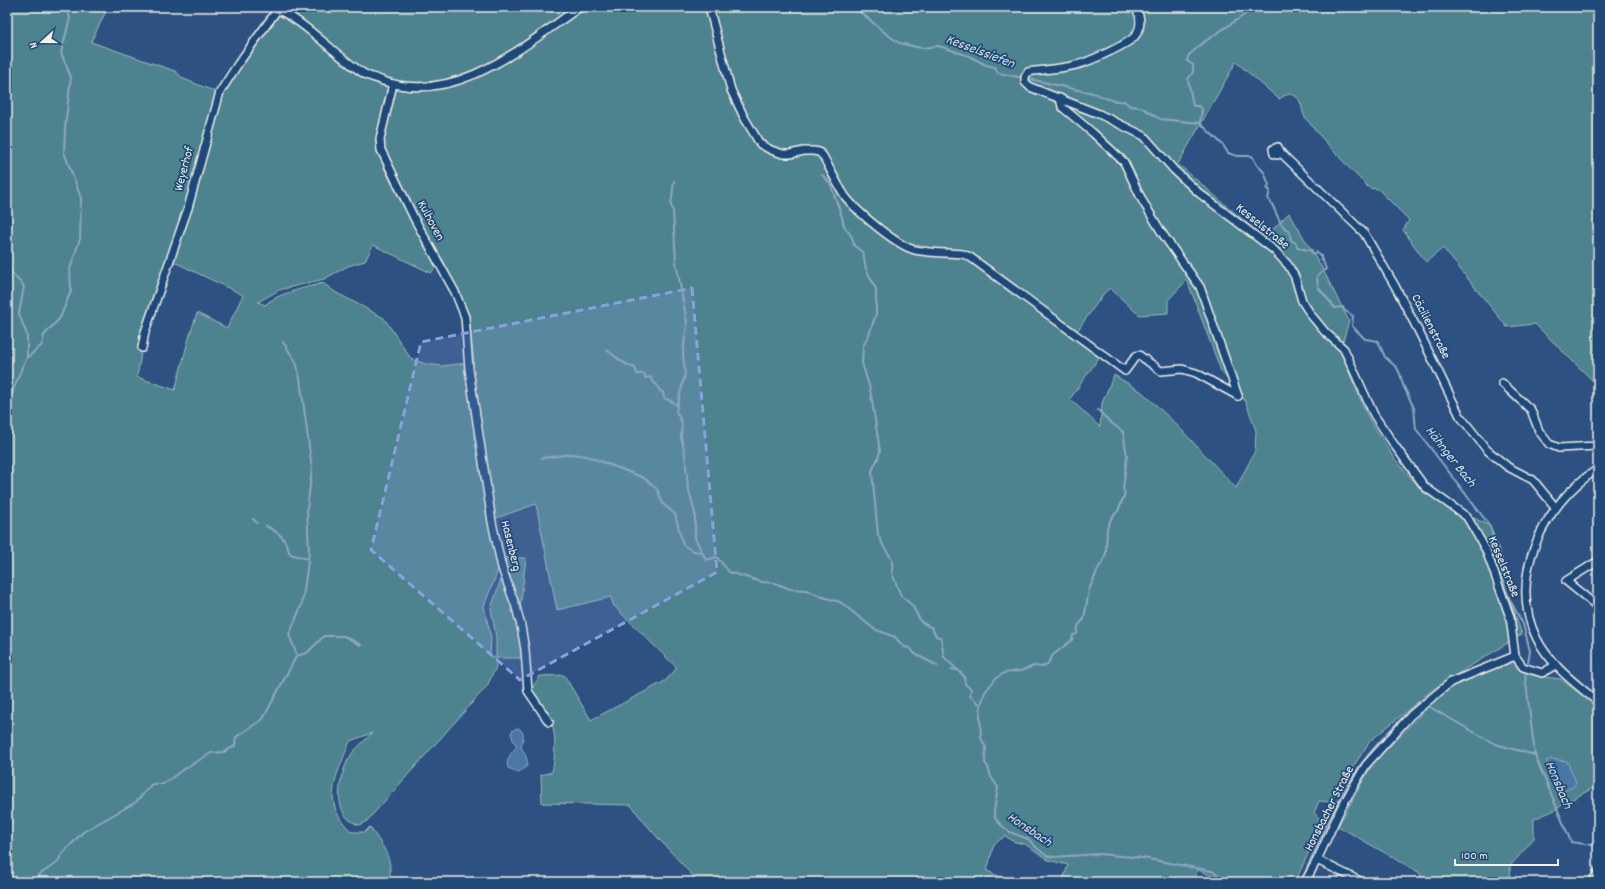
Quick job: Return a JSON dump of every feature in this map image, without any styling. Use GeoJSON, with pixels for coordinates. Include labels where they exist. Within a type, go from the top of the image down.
{"type":"FeatureCollection","features":[{"type":"Feature","properties":{"kind":"street"},"geometry":{"type":"LineString","coordinates":[[275,8],[302,26],[365,74],[402,86],[428,86],[443,85],[466,79],[483,71],[516,51],[580,7]]}},
{"type":"Feature","properties":{"kind":"street"},"geometry":{"type":"LineString","coordinates":[[709,7],[731,90],[744,117],[760,144],[783,154],[804,151],[819,152],[823,156],[846,196],[878,228],[895,241],[914,250],[963,254],[970,257],[1125,371],[1139,354],[1162,371],[1182,368],[1196,373],[1238,396],[1200,287],[1162,233],[1142,200],[1124,162],[1062,107],[1060,98]]}},
{"type":"Feature","properties":{"kind":"street","name":"Kesselstraße"},"geometry":{"type":"LineString","coordinates":[[1135,7],[1140,20],[1138,30],[1134,37],[1104,54],[1082,64],[1028,72],[1025,77],[1025,82],[1030,87],[1099,114],[1144,136],[1174,170],[1199,193],[1274,250],[1288,265],[1295,277],[1302,301],[1311,316],[1325,332],[1344,349],[1374,415],[1395,446],[1425,487],[1467,517],[1486,550],[1510,617],[1515,656]]}},
{"type":"Feature","properties":{"kind":"street","name":"Weyerhof"},"geometry":{"type":"LineString","coordinates":[[142,348],[145,332],[188,208],[220,92],[275,8]]}},
{"type":"Feature","properties":{"kind":"street","name":"Kulhoven"},"geometry":{"type":"LineString","coordinates":[[393,84],[380,139],[381,150],[415,220],[461,305],[465,317],[469,369]]}},
{"type":"Feature","properties":{"kind":"street","name":"Cäcilienstraße"},"geometry":{"type":"LineString","coordinates":[[1281,153],[1364,233],[1395,286],[1442,376],[1460,416],[1487,450],[1508,467],[1533,480],[1556,508]]}},
{"type":"Feature","properties":{"kind":"street","name":"Hasenberg"},"geometry":{"type":"LineString","coordinates":[[469,369],[488,503],[502,568],[521,626],[525,650],[528,691],[549,722]]}},
{"type":"Feature","properties":{"kind":"street"},"geometry":{"type":"LineString","coordinates":[[1502,383],[1531,410],[1539,431],[1549,444],[1559,448],[1598,446]]}},
{"type":"Feature","properties":{"kind":"street"},"geometry":{"type":"LineString","coordinates":[[1598,469],[1573,488],[1556,508],[1539,534],[1533,549],[1526,588],[1527,606],[1531,622],[1539,642],[1556,665],[1572,682],[1598,702]]}},
{"type":"Feature","properties":{"kind":"street"},"geometry":{"type":"LineString","coordinates":[[1598,561],[1566,580],[1598,607]]}},
{"type":"Feature","properties":{"kind":"street"},"geometry":{"type":"LineString","coordinates":[[1515,656],[1523,667],[1542,673],[1556,665]]}},
{"type":"Feature","properties":{"kind":"street","name":"Honsbacher Straße"},"geometry":{"type":"LineString","coordinates":[[1306,882],[1341,808],[1366,765],[1411,715],[1451,682],[1515,656]]}},
{"type":"Feature","properties":{"kind":"street"},"geometry":{"type":"LineString","coordinates":[[1317,860],[1362,882]]}},
{"type":"Feature","properties":{"kind":"street"},"geometry":{"type":"LineString","coordinates":[[1592,882],[1598,872]]}},
{"type":"Feature","properties":{"kind":"highlighted area"},"geometry":{"type":"Polygon","coordinates":[[[692,288],[717,572],[520,680],[371,550],[421,342],[692,288]]]}},
{"type":"Feature","properties":{"kind":"green space"},"geometry":{"type":"Polygon","coordinates":[[[7,7],[108,7],[91,42],[175,71],[184,79],[216,92],[238,64],[277,7],[573,7],[504,55],[547,34],[587,7],[1598,7],[1598,386],[1535,324],[1507,327],[1443,248],[1426,262],[1403,230],[1409,220],[1378,189],[1369,188],[1337,155],[1305,117],[1298,98],[1289,94],[1279,99],[1236,62],[1178,164],[1264,238],[1289,213],[1321,266],[1349,321],[1340,351],[1368,417],[1394,458],[1424,493],[1490,526],[1500,571],[1522,634],[1435,688],[1370,741],[1330,802],[1319,801],[1314,813],[1323,822],[1295,882],[1227,882],[1198,870],[1192,882],[1062,882],[1068,865],[1048,860],[1025,844],[1015,842],[1005,836],[994,844],[987,871],[1013,882],[698,882],[631,805],[542,803],[541,775],[552,772],[555,747],[554,733],[551,722],[536,701],[532,692],[533,687],[540,676],[564,675],[591,720],[665,681],[677,668],[613,605],[611,597],[557,610],[536,504],[488,521],[499,568],[484,606],[491,638],[490,657],[496,657],[496,637],[491,608],[506,565],[505,558],[526,558],[518,627],[522,658],[496,658],[496,667],[487,686],[366,822],[360,825],[351,821],[344,814],[341,806],[340,786],[345,766],[349,758],[372,733],[350,741],[340,766],[336,777],[333,799],[336,810],[342,821],[352,832],[365,832],[370,827],[386,852],[390,866],[389,882],[7,882],[7,7]],[[383,166],[401,202],[406,195],[391,167],[383,166]],[[373,245],[365,261],[348,266],[324,279],[279,290],[258,302],[265,305],[284,294],[323,283],[335,292],[384,318],[411,359],[426,364],[442,366],[474,362],[469,315],[442,258],[431,273],[373,245]],[[170,260],[142,348],[137,377],[175,390],[197,313],[227,328],[243,295],[170,260]],[[1187,280],[1168,300],[1168,313],[1139,315],[1110,288],[1104,293],[1075,334],[1100,356],[1070,399],[1100,427],[1102,403],[1114,375],[1142,392],[1175,423],[1236,488],[1255,451],[1256,431],[1246,402],[1221,371],[1187,280]]]}},
{"type":"Feature","properties":{"kind":"green space"},"geometry":{"type":"Polygon","coordinates":[[[1513,659],[1523,672],[1537,676],[1561,679],[1598,708],[1598,799],[1593,788],[1555,810],[1534,819],[1534,838],[1510,866],[1511,882],[1422,882],[1420,873],[1338,826],[1373,763],[1426,709],[1421,706],[1452,684],[1513,659]]]}},
{"type":"Feature","properties":{"kind":"water"},"geometry":{"type":"Polygon","coordinates":[[[518,728],[523,734],[521,747],[527,758],[527,764],[523,770],[518,772],[508,768],[507,762],[517,746],[513,740],[511,732],[518,728]]]}},
{"type":"Feature","properties":{"kind":"water"},"geometry":{"type":"Polygon","coordinates":[[[1551,759],[1567,761],[1576,782],[1574,786],[1565,791],[1559,792],[1546,761],[1551,759]]]}},
{"type":"Feature","properties":{"kind":"waterway"},"geometry":{"type":"LineString","coordinates":[[27,358],[42,345],[44,335],[60,318],[71,291],[70,269],[80,239],[81,198],[64,152],[65,128],[71,77],[61,53],[70,18],[67,7]]}},
{"type":"Feature","properties":{"kind":"waterway","name":"Kesselssiefen"},"geometry":{"type":"LineString","coordinates":[[851,7],[864,15],[899,43],[921,48],[939,46],[969,56],[986,65],[995,67],[998,73],[1019,77]]}},
{"type":"Feature","properties":{"kind":"waterway","name":"Hähnger Bach"},"geometry":{"type":"LineString","coordinates":[[1256,7],[1204,42],[1189,55],[1187,61],[1193,65],[1193,72],[1188,79],[1193,106],[1199,106],[1202,109],[1200,123],[1223,145],[1228,153],[1237,156],[1252,156],[1257,165],[1264,172],[1269,185],[1267,189],[1270,190],[1268,199],[1279,221],[1289,231],[1291,240],[1296,243],[1297,247],[1312,250],[1311,252],[1314,254],[1316,252],[1321,256],[1326,269],[1317,276],[1318,287],[1335,308],[1343,307],[1344,310],[1353,316],[1352,326],[1365,339],[1378,341],[1385,357],[1397,368],[1414,408],[1416,429],[1490,526],[1505,568],[1504,589],[1523,624],[1530,651],[1528,662]]}},
{"type":"Feature","properties":{"kind":"waterway","name":"Kesselssiefen"},"geometry":{"type":"LineString","coordinates":[[1030,79],[1093,93],[1108,99],[1124,101],[1130,106],[1141,107],[1160,119],[1200,123]]}},
{"type":"Feature","properties":{"kind":"waterway"},"geometry":{"type":"LineString","coordinates":[[822,175],[830,183],[844,226],[852,237],[854,245],[863,253],[866,269],[876,289],[876,314],[870,332],[863,346],[862,363],[870,389],[880,451],[872,471],[878,535],[892,559],[892,573],[901,596],[912,605],[921,622],[932,628],[936,636],[941,638],[944,657],[964,676],[965,684],[971,689],[970,696],[981,705]]}},
{"type":"Feature","properties":{"kind":"waterway"},"geometry":{"type":"LineString","coordinates":[[674,181],[671,205],[673,211],[676,262],[687,323],[683,353],[685,374],[676,411],[682,423],[681,437],[685,454],[688,487],[695,513],[695,538],[706,560],[717,557],[729,572],[762,582],[775,583],[790,589],[806,590],[840,602],[874,629],[895,637],[904,647],[910,648],[915,654],[938,666]]}},
{"type":"Feature","properties":{"kind":"waterway"},"geometry":{"type":"LineString","coordinates":[[7,268],[24,286],[19,314],[27,335],[27,358],[22,367],[7,407]]}},
{"type":"Feature","properties":{"kind":"waterway"},"geometry":{"type":"LineString","coordinates":[[36,882],[40,874],[57,863],[62,854],[83,832],[136,802],[152,784],[163,784],[211,753],[224,752],[235,746],[236,737],[263,719],[297,655],[289,635],[302,604],[307,569],[309,552],[307,510],[312,469],[300,378],[296,362],[283,342]]}},
{"type":"Feature","properties":{"kind":"waterway"},"geometry":{"type":"LineString","coordinates":[[606,350],[624,363],[635,368],[637,374],[645,374],[645,378],[651,377],[652,381],[657,385],[660,391],[663,392],[664,398],[678,405]]}},
{"type":"Feature","properties":{"kind":"waterway","name":"Honsbach"},"geometry":{"type":"LineString","coordinates":[[1098,410],[1123,432],[1127,456],[1123,489],[1125,494],[1118,511],[1112,517],[1107,528],[1106,553],[1089,590],[1084,619],[1078,626],[1077,634],[1073,635],[1072,640],[1053,655],[1047,665],[1042,667],[1034,666],[1020,671],[1004,673],[996,678],[985,692],[981,705],[981,738],[986,748],[985,763],[991,777],[998,787],[994,811],[995,818],[1010,832],[1028,839],[1047,856],[1054,857],[1099,854],[1143,858],[1212,871],[1229,882]]}},
{"type":"Feature","properties":{"kind":"waterway"},"geometry":{"type":"LineString","coordinates":[[542,458],[571,454],[587,456],[644,478],[657,489],[663,504],[675,514],[683,545],[693,551],[702,552]]}},
{"type":"Feature","properties":{"kind":"waterway"},"geometry":{"type":"LineString","coordinates":[[253,519],[257,523]]}},
{"type":"Feature","properties":{"kind":"waterway"},"geometry":{"type":"LineString","coordinates":[[266,526],[282,537],[290,554],[308,559]]}},
{"type":"Feature","properties":{"kind":"waterway"},"geometry":{"type":"LineString","coordinates":[[296,656],[307,653],[324,636],[344,636],[361,645]]}},
{"type":"Feature","properties":{"kind":"waterway"},"geometry":{"type":"LineString","coordinates":[[951,669],[957,670]]}},
{"type":"Feature","properties":{"kind":"waterway","name":"Hähnger Bach"},"geometry":{"type":"LineString","coordinates":[[1525,675],[1535,755]]}},
{"type":"Feature","properties":{"kind":"waterway","name":"Honsbach"},"geometry":{"type":"LineString","coordinates":[[1301,882],[1332,812],[1355,773],[1385,736],[1418,702],[1421,702]]}},
{"type":"Feature","properties":{"kind":"waterway","name":"Hähnger Bach"},"geometry":{"type":"LineString","coordinates":[[1426,705],[1495,744],[1535,755],[1571,842],[1598,846]]}}]}
